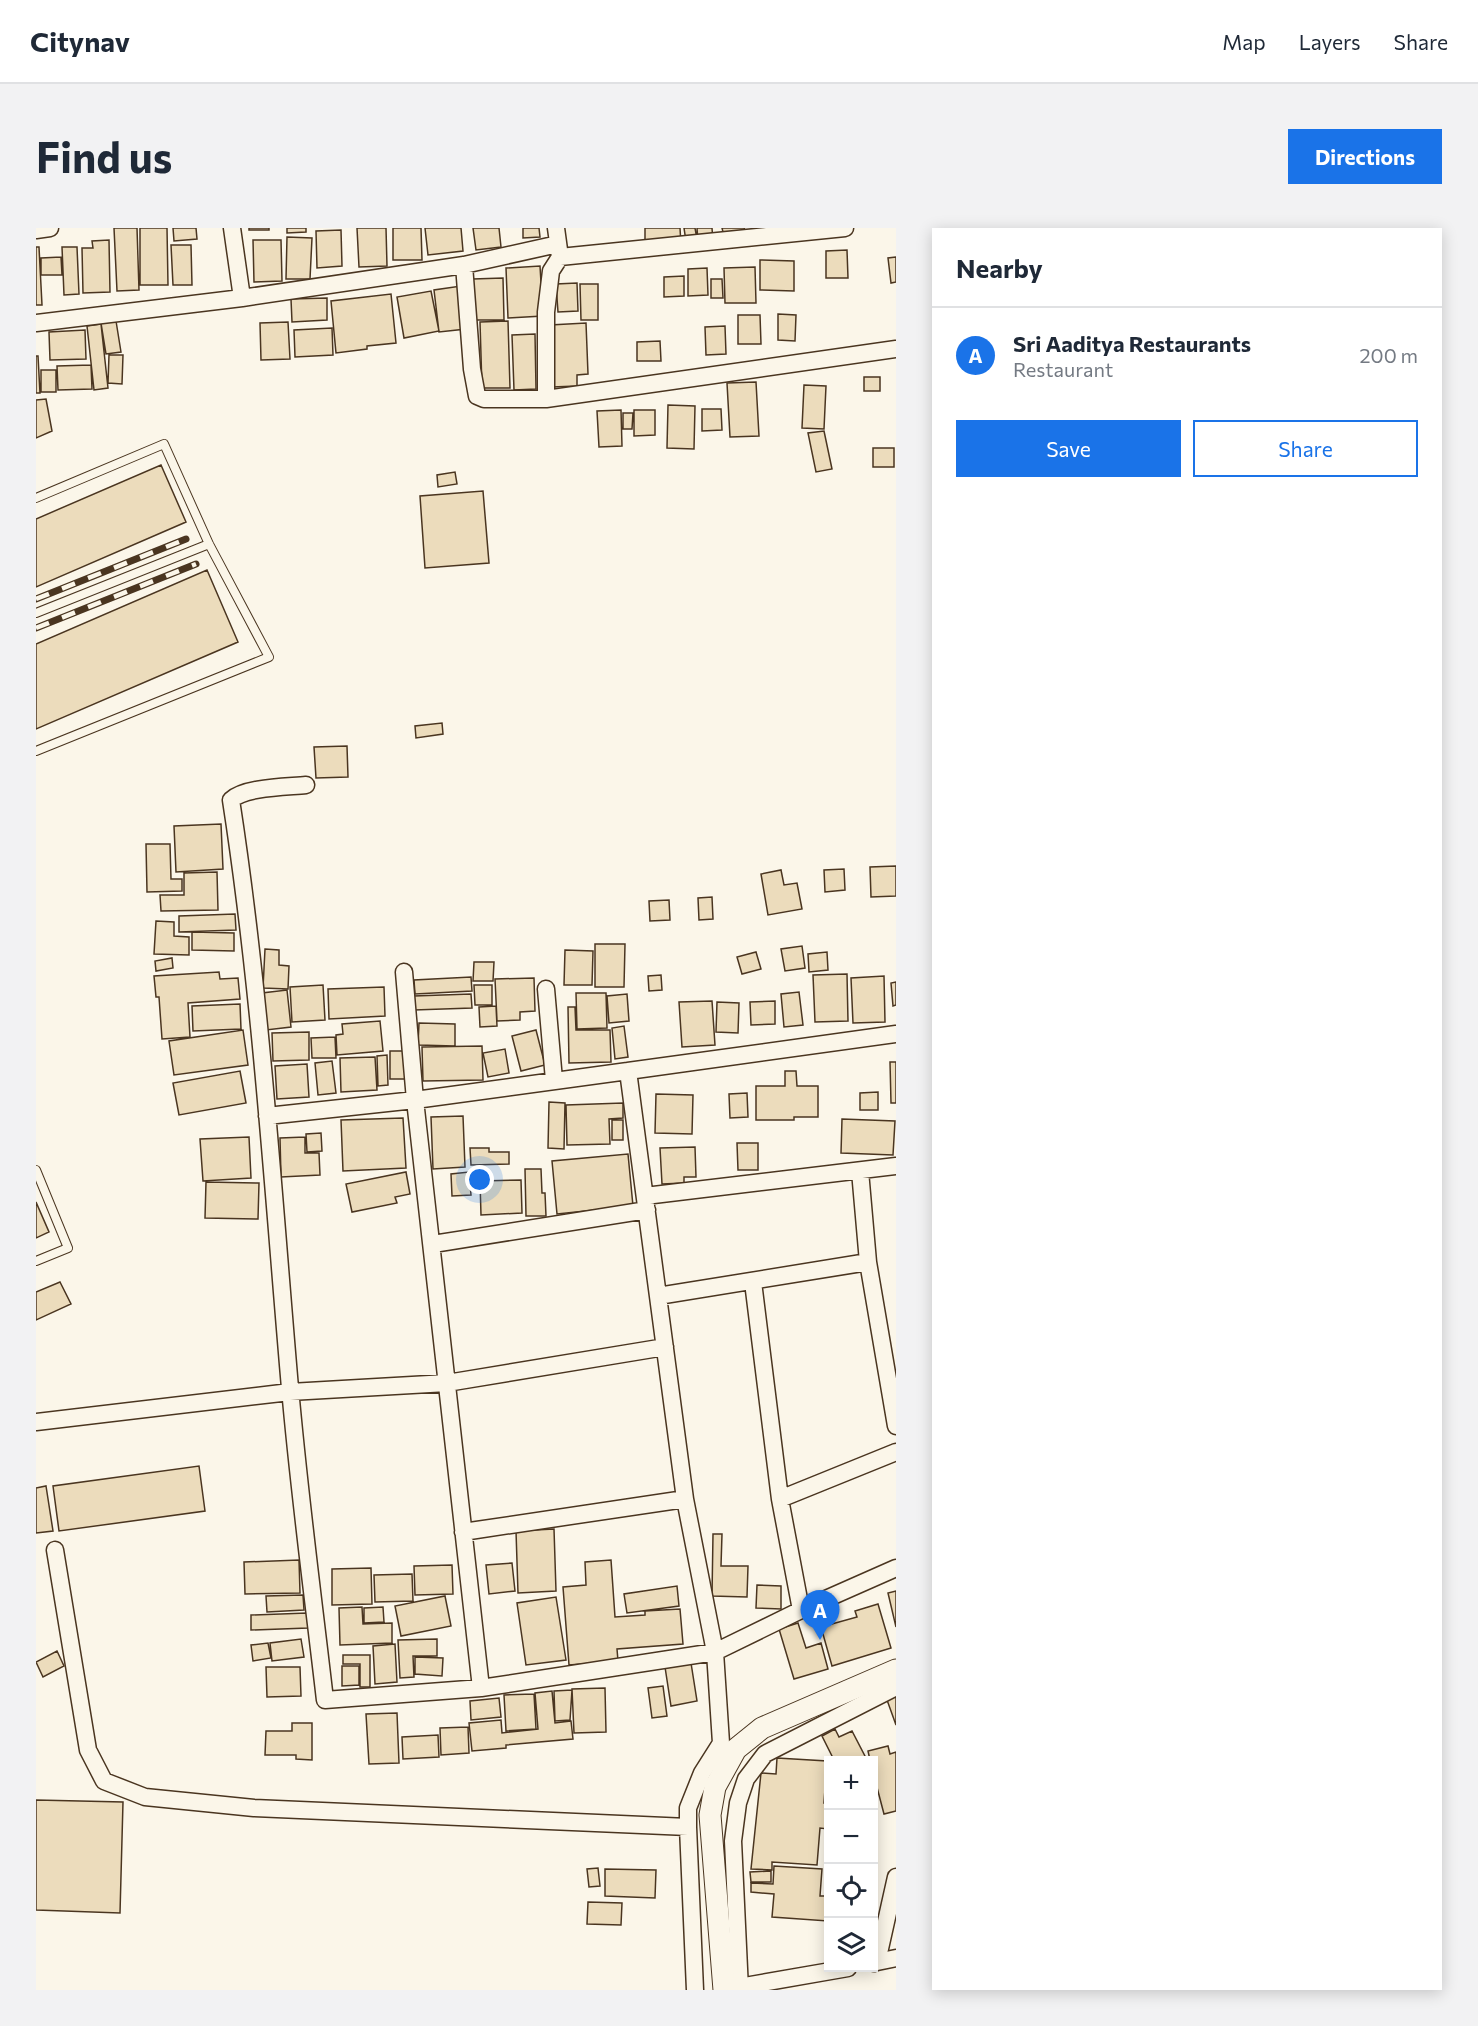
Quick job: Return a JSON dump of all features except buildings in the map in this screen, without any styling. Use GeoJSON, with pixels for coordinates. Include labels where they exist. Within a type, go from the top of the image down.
{"type":"FeatureCollection","features":[{"type":"Feature","properties":{"kind":"street"},"geometry":{"type":"LineString","coordinates":[[36,230],[50,228]]}},
{"type":"Feature","properties":{"kind":"street"},"geometry":{"type":"LineString","coordinates":[[232,228],[242,298]]}},
{"type":"Feature","properties":{"kind":"street"},"geometry":{"type":"LineString","coordinates":[[36,323],[242,298],[464,265],[558,243],[845,228]]}},
{"type":"Feature","properties":{"kind":"street"},"geometry":{"type":"LineString","coordinates":[[546,399],[546,312],[551,271],[558,243]]}},
{"type":"Feature","properties":{"kind":"street"},"geometry":{"type":"LineString","coordinates":[[464,265],[472,369],[477,396],[484,399],[546,399],[896,349]]}},
{"type":"Feature","properties":{"kind":"street"},"geometry":{"type":"LineString","coordinates":[[306,785],[247,792],[236,795],[231,800],[246,910],[267,1116],[290,1392],[325,1700],[481,1688],[715,1652],[896,1568]]}},
{"type":"Feature","properties":{"kind":"street"},"geometry":{"type":"LineString","coordinates":[[404,972],[481,1688]]}},
{"type":"Feature","properties":{"kind":"street"},"geometry":{"type":"LineString","coordinates":[[546,989],[554,1080]]}},
{"type":"Feature","properties":{"kind":"street"},"geometry":{"type":"LineString","coordinates":[[267,1116],[416,1100],[896,1034]]}},
{"type":"Feature","properties":{"kind":"street"},"geometry":{"type":"LineString","coordinates":[[628,1071],[685,1499],[715,1652],[721,1743],[702,1773],[688,1808],[695,1990]]}},
{"type":"Feature","properties":{"kind":"street"},"geometry":{"type":"LineString","coordinates":[[433,1244],[646,1203],[896,1166]]}},
{"type":"Feature","properties":{"kind":"street"},"geometry":{"type":"LineString","coordinates":[[860,1172],[867,1262],[896,1426]]}},
{"type":"Feature","properties":{"kind":"street"},"geometry":{"type":"LineString","coordinates":[[658,1296],[867,1262]]}},
{"type":"Feature","properties":{"kind":"street"},"geometry":{"type":"LineString","coordinates":[[753,1282],[780,1499],[801,1611]]}},
{"type":"Feature","properties":{"kind":"street"},"geometry":{"type":"LineString","coordinates":[[36,1422],[290,1392],[447,1383],[665,1347]]}},
{"type":"Feature","properties":{"kind":"street"},"geometry":{"type":"LineString","coordinates":[[780,1499],[896,1452]]}},
{"type":"Feature","properties":{"kind":"street"},"geometry":{"type":"LineString","coordinates":[[463,1532],[685,1499]]}},
{"type":"Feature","properties":{"kind":"street"},"geometry":{"type":"LineString","coordinates":[[56,1550],[88,1750],[104,1781],[145,1797],[254,1808],[688,1827]]}},
{"type":"Feature","properties":{"kind":"street"},"geometry":{"type":"LineString","coordinates":[[734,1989],[710,1815],[715,1787],[736,1749],[762,1728],[896,1670]]}},
{"type":"Feature","properties":{"kind":"street"},"geometry":{"type":"LineString","coordinates":[[734,1989],[733,1842],[738,1803],[746,1779],[765,1754],[896,1686]]}},
{"type":"Feature","properties":{"kind":"street"},"geometry":{"type":"LineString","coordinates":[[878,1951],[896,1877]]}},
{"type":"Feature","properties":{"kind":"street"},"geometry":{"type":"LineString","coordinates":[[878,1962],[896,1958]]}},
{"type":"Feature","properties":{"kind":"street"},"geometry":{"type":"LineString","coordinates":[[734,1989],[826,1972]]}},
{"type":"Feature","properties":{"kind":"lane"},"geometry":{"type":"LineString","coordinates":[[36,498],[164,444],[209,544],[269,657],[36,751]]}},
{"type":"Feature","properties":{"kind":"lane"},"geometry":{"type":"LineString","coordinates":[[36,614],[209,544]]}},
{"type":"Feature","properties":{"kind":"lane"},"geometry":{"type":"LineString","coordinates":[[36,1170],[68,1248],[36,1261]]}},
{"type":"Feature","properties":{"kind":"railway"},"geometry":{"type":"LineString","coordinates":[[36,599],[186,539]]}},
{"type":"Feature","properties":{"kind":"railway"},"geometry":{"type":"LineString","coordinates":[[36,628],[196,564]]}},
{"type":"Feature","properties":{"kind":"place","name":"Sri Aaditya Restaurants"},"geometry":{"type":"Point","coordinates":[820,1640]}}]}
